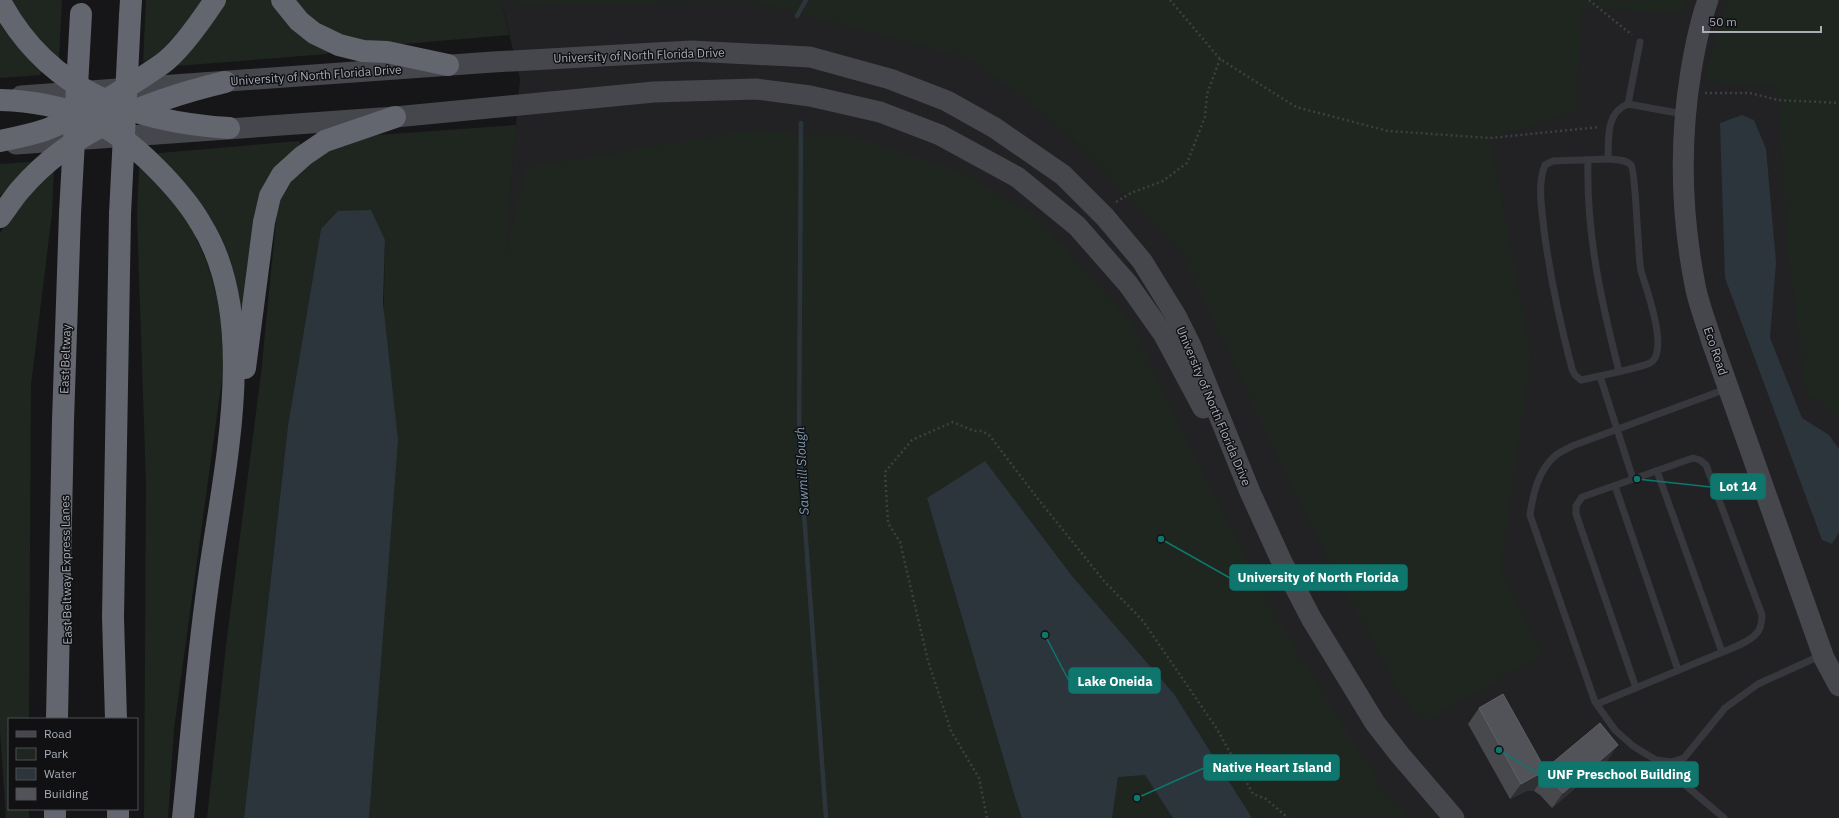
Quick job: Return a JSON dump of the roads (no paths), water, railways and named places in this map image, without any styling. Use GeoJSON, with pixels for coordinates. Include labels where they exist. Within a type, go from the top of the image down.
{"type":"FeatureCollection","features":[{"type":"Feature","properties":{"kind":"highway"},"geometry":{"type":"LineString","coordinates":[[0,141],[44,130],[79,113],[104,93],[162,63],[191,32],[215,0]]}},
{"type":"Feature","properties":{"kind":"highway"},"geometry":{"type":"LineString","coordinates":[[282,0],[299,21],[314,33],[339,45],[363,51],[387,52],[448,65]]}},
{"type":"Feature","properties":{"kind":"highway"},"geometry":{"type":"LineString","coordinates":[[0,2],[14,24],[33,48],[56,70],[104,93],[132,112],[172,122],[229,128]]}},
{"type":"Feature","properties":{"kind":"highway","name":"East Beltway"},"geometry":{"type":"LineString","coordinates":[[57,718],[63,421],[70,213],[81,7]]}},
{"type":"Feature","properties":{"kind":"highway"},"geometry":{"type":"LineString","coordinates":[[116,718],[113,617],[120,214],[131,8]]}},
{"type":"Feature","properties":{"kind":"highway"},"geometry":{"type":"LineString","coordinates":[[0,217],[29,180],[56,155],[100,134],[132,112],[188,91],[225,82]]}},
{"type":"Feature","properties":{"kind":"highway"},"geometry":{"type":"LineString","coordinates":[[0,99],[45,104],[79,113],[100,134],[147,159],[178,191],[202,225],[217,258],[227,291],[234,346],[233,409],[207,587],[183,818]]}},
{"type":"Feature","properties":{"kind":"highway"},"geometry":{"type":"LineString","coordinates":[[233,409],[245,371],[264,222],[270,196],[282,175],[303,156],[325,141],[395,117]]}},
{"type":"Feature","properties":{"kind":"highway","name":"East Beltway Express Lanes"},"geometry":{"type":"LineString","coordinates":[[63,421],[68,718]]}},
{"type":"Feature","properties":{"kind":"street","name":"Eco Road"},"geometry":{"type":"LineString","coordinates":[[1708,0],[1695,52],[1687,93],[1685,115],[1682,169],[1683,204],[1688,245],[1697,292],[1728,389],[1823,655],[1839,686]]}},
{"type":"Feature","properties":{"kind":"street","name":"University of North Florida Drive"},"geometry":{"type":"LineString","coordinates":[[0,99],[104,93],[225,82],[548,58],[691,51],[810,57],[890,79],[947,101],[995,128],[1063,175],[1100,212],[1142,261],[1176,316],[1191,346],[1250,492],[1282,562],[1311,618],[1371,716],[1400,755],[1454,818]]}},
{"type":"Feature","properties":{"kind":"street","name":"University of North Florida Drive"},"geometry":{"type":"LineString","coordinates":[[0,145],[100,134],[229,128],[395,117],[654,92],[756,89],[810,96],[880,112],[940,135],[1017,177],[1070,219],[1089,238],[1128,284],[1164,336],[1250,492]]}},
{"type":"Feature","properties":{"kind":"lane"},"geometry":{"type":"LineString","coordinates":[[1628,104],[1640,42]]}},
{"type":"Feature","properties":{"kind":"lane"},"geometry":{"type":"LineString","coordinates":[[1608,159],[1610,126],[1613,115],[1619,107],[1628,104],[1685,115]]}},
{"type":"Feature","properties":{"kind":"lane"},"geometry":{"type":"LineString","coordinates":[[1608,159],[1624,161],[1631,165],[1634,172],[1634,198],[1641,269],[1656,324],[1659,342],[1657,355],[1651,362],[1581,380],[1575,375],[1549,269],[1542,209],[1542,178],[1545,165],[1553,161],[1588,160],[1608,159]]}},
{"type":"Feature","properties":{"kind":"lane"},"geometry":{"type":"LineString","coordinates":[[1588,160],[1587,188],[1590,229],[1606,319],[1619,371]]}},
{"type":"Feature","properties":{"kind":"lane"},"geometry":{"type":"LineString","coordinates":[[1600,376],[1633,479]]}},
{"type":"Feature","properties":{"kind":"lane"},"geometry":{"type":"LineString","coordinates":[[1728,389],[1572,446],[1555,456],[1543,472],[1534,489],[1530,516],[1597,704],[1615,730],[1633,746],[1656,760],[1671,762],[1684,758],[1725,708],[1758,684],[1823,655]]}},
{"type":"Feature","properties":{"kind":"lane"},"geometry":{"type":"LineString","coordinates":[[1597,704],[1636,688],[1678,670],[1722,652],[1752,638],[1757,634],[1762,622],[1762,615],[1706,465],[1700,460],[1693,458],[1582,497],[1577,502],[1575,509],[1636,688]]}},
{"type":"Feature","properties":{"kind":"lane"},"geometry":{"type":"LineString","coordinates":[[1657,471],[1722,652]]}},
{"type":"Feature","properties":{"kind":"lane"},"geometry":{"type":"LineString","coordinates":[[1615,486],[1678,670]]}},
{"type":"Feature","properties":{"kind":"lane"},"geometry":{"type":"LineString","coordinates":[[1671,762],[1677,778],[1724,818]]}},
{"type":"Feature","properties":{"kind":"water"},"geometry":{"type":"Polygon","coordinates":[[[1742,115],[1754,120],[1766,149],[1776,262],[1770,338],[1802,418],[1829,435],[1839,449],[1839,533],[1832,544],[1822,540],[1725,278],[1720,123],[1742,115]]]}},
{"type":"Feature","properties":{"kind":"water"},"geometry":{"type":"Polygon","coordinates":[[[371,210],[385,240],[383,303],[398,440],[369,818],[244,818],[288,425],[321,229],[338,211],[371,210]]]}},
{"type":"Feature","properties":{"kind":"water"},"geometry":{"type":"Polygon","coordinates":[[[985,461],[1072,576],[1174,694],[1252,818],[1173,818],[1145,775],[1118,777],[1112,818],[1022,818],[927,498],[985,461]]]}},
{"type":"Feature","properties":{"kind":"waterway"},"geometry":{"type":"LineString","coordinates":[[797,16],[806,0]]}},
{"type":"Feature","properties":{"kind":"waterway","name":"Sawmill Slough"},"geometry":{"type":"LineString","coordinates":[[801,123],[799,444],[826,818]]}},
{"type":"Feature","properties":{"kind":"place","name":"Lot 14"},"geometry":{"type":"Point","coordinates":[1637,479]}},
{"type":"Feature","properties":{"kind":"place","name":"University of North Florida"},"geometry":{"type":"Point","coordinates":[1161,539]}},
{"type":"Feature","properties":{"kind":"place","name":"Lake Oneida"},"geometry":{"type":"Point","coordinates":[1045,635]}},
{"type":"Feature","properties":{"kind":"place","name":"UNF Preschool Building"},"geometry":{"type":"Point","coordinates":[1499,750]}},
{"type":"Feature","properties":{"kind":"place","name":"Native Heart Island"},"geometry":{"type":"Point","coordinates":[1137,798]}}]}
